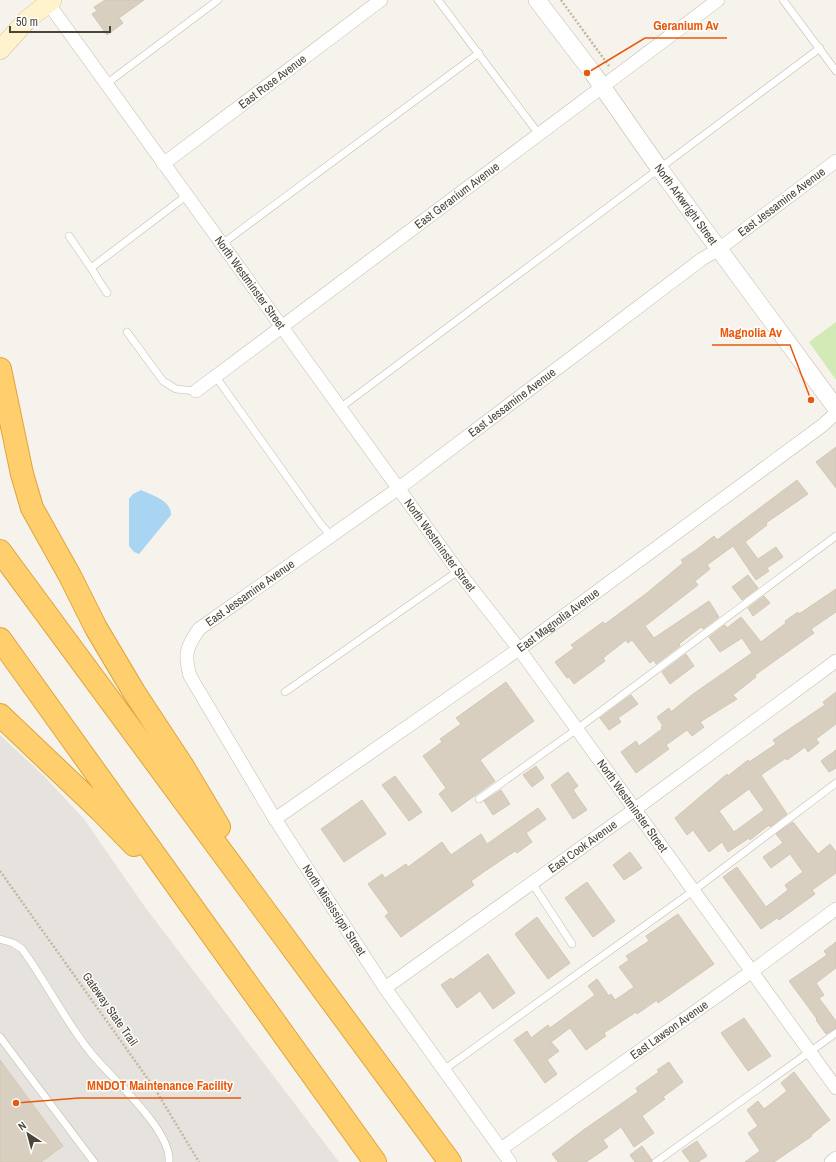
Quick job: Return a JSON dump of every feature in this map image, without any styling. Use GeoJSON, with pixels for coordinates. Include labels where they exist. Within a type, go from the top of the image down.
{"type":"FeatureCollection","features":[{"type":"Feature","properties":{"kind":"highway"},"geometry":{"type":"LineString","coordinates":[[0,369],[22,474],[32,508],[70,576],[96,628],[134,692],[182,765],[288,942]]}},
{"type":"Feature","properties":{"kind":"highway"},"geometry":{"type":"LineString","coordinates":[[0,551],[450,1162]]}},
{"type":"Feature","properties":{"kind":"highway"},"geometry":{"type":"LineString","coordinates":[[0,639],[375,1162]]}},
{"type":"Feature","properties":{"kind":"highway"},"geometry":{"type":"LineString","coordinates":[[0,715],[100,810],[189,903]]}},
{"type":"Feature","properties":{"kind":"main road"},"geometry":{"type":"LineString","coordinates":[[0,50],[27,20],[49,1]]}},
{"type":"Feature","properties":{"kind":"main road"},"geometry":{"type":"LineString","coordinates":[[0,35],[27,20]]}},
{"type":"Feature","properties":{"kind":"street","name":"East Rose Avenue"},"geometry":{"type":"LineString","coordinates":[[164,164],[381,0]]}},
{"type":"Feature","properties":{"kind":"street","name":"East Geranium Avenue"},"geometry":{"type":"LineString","coordinates":[[196,391],[601,86],[718,0]]}},
{"type":"Feature","properties":{"kind":"street","name":"North Westminster Street"},"geometry":{"type":"LineString","coordinates":[[49,1],[186,196],[458,571],[577,729],[836,1088]]}},
{"type":"Feature","properties":{"kind":"street","name":"North Arkwright Street"},"geometry":{"type":"LineString","coordinates":[[541,1],[659,168],[836,408]]}},
{"type":"Feature","properties":{"kind":"street","name":"East Jessamine Avenue"},"geometry":{"type":"LineString","coordinates":[[189,644],[199,629],[399,488],[702,259],[836,161]]}},
{"type":"Feature","properties":{"kind":"street","name":"East Magnolia Avenue"},"geometry":{"type":"LineString","coordinates":[[275,819],[519,650],[836,413]]}},
{"type":"Feature","properties":{"kind":"street","name":"North Mississippi Street"},"geometry":{"type":"LineString","coordinates":[[189,644],[186,659],[190,676],[275,819],[385,988],[510,1162]]}},
{"type":"Feature","properties":{"kind":"street","name":"East Cook Avenue"},"geometry":{"type":"LineString","coordinates":[[385,988],[634,810],[836,660]]}},
{"type":"Feature","properties":{"kind":"street","name":"East Lawson Avenue"},"geometry":{"type":"LineString","coordinates":[[502,1149],[751,972],[836,909]]}},
{"type":"Feature","properties":{"kind":"street"},"geometry":{"type":"LineString","coordinates":[[831,1162],[836,1158]]}},
{"type":"Feature","properties":{"kind":"lane"},"geometry":{"type":"LineString","coordinates":[[106,84],[218,0]]}},
{"type":"Feature","properties":{"kind":"lane"},"geometry":{"type":"LineString","coordinates":[[438,0],[538,134]]}},
{"type":"Feature","properties":{"kind":"lane"},"geometry":{"type":"LineString","coordinates":[[783,0],[836,70]]}},
{"type":"Feature","properties":{"kind":"lane"},"geometry":{"type":"LineString","coordinates":[[340,408],[820,48]]}},
{"type":"Feature","properties":{"kind":"lane"},"geometry":{"type":"LineString","coordinates":[[222,244],[479,53]]}},
{"type":"Feature","properties":{"kind":"lane"},"geometry":{"type":"LineString","coordinates":[[91,268],[186,196]]}},
{"type":"Feature","properties":{"kind":"lane"},"geometry":{"type":"LineString","coordinates":[[69,236],[107,293]]}},
{"type":"Feature","properties":{"kind":"lane"},"geometry":{"type":"LineString","coordinates":[[127,332],[163,381],[176,389],[196,391]]}},
{"type":"Feature","properties":{"kind":"lane"},"geometry":{"type":"LineString","coordinates":[[216,376],[320,523],[331,536]]}},
{"type":"Feature","properties":{"kind":"lane"},"geometry":{"type":"LineString","coordinates":[[479,799],[577,729],[836,536]]}},
{"type":"Feature","properties":{"kind":"lane"},"geometry":{"type":"LineString","coordinates":[[285,692],[458,571]]}},
{"type":"Feature","properties":{"kind":"lane"},"geometry":{"type":"LineString","coordinates":[[445,1070],[693,891],[836,784]]}},
{"type":"Feature","properties":{"kind":"lane"},"geometry":{"type":"LineString","coordinates":[[532,883],[572,944]]}},
{"type":"Feature","properties":{"kind":"lane"},"geometry":{"type":"LineString","coordinates":[[0,939],[14,942],[22,949],[91,1054],[147,1115],[168,1148],[169,1162]]}},
{"type":"Feature","properties":{"kind":"lane"},"geometry":{"type":"LineString","coordinates":[[656,1162],[836,1033]]}},
{"type":"Feature","properties":{"kind":"lane"},"geometry":{"type":"LineString","coordinates":[[0,1037],[94,1162]]}},
{"type":"Feature","properties":{"kind":"path"},"geometry":{"type":"LineString","coordinates":[[561,0],[610,68]]}},
{"type":"Feature","properties":{"kind":"path","name":"Gateway State Trail"},"geometry":{"type":"LineString","coordinates":[[0,870],[155,1089],[199,1162]]}},
{"type":"Feature","properties":{"kind":"shaded area"},"geometry":{"type":"Polygon","coordinates":[[[0,735],[44,776],[84,819],[145,907],[339,1162],[0,1162],[0,735]]]}},
{"type":"Feature","properties":{"kind":"green space"},"geometry":{"type":"Polygon","coordinates":[[[836,322],[836,380],[809,342],[836,322]]]}},
{"type":"Feature","properties":{"kind":"water"},"geometry":{"type":"Polygon","coordinates":[[[141,490],[165,502],[171,515],[139,554],[134,552],[129,546],[129,499],[133,494],[141,490]]]}},
{"type":"Feature","properties":{"kind":"building"},"geometry":{"type":"Polygon","coordinates":[[[105,0],[144,0],[119,18],[123,23],[107,35],[92,14],[97,11],[94,7],[105,0]]]}},
{"type":"Feature","properties":{"kind":"building"},"geometry":{"type":"Polygon","coordinates":[[[836,447],[836,488],[816,462],[836,447]]]}},
{"type":"Feature","properties":{"kind":"building"},"geometry":{"type":"Polygon","coordinates":[[[797,480],[808,494],[766,523],[767,525],[745,542],[758,559],[776,547],[783,557],[767,568],[769,571],[756,580],[733,546],[707,565],[710,569],[695,581],[698,585],[645,626],[654,638],[709,601],[719,617],[703,629],[701,627],[679,644],[680,646],[656,664],[654,660],[650,663],[632,640],[628,643],[626,640],[603,658],[605,661],[574,684],[569,677],[567,678],[555,662],[574,648],[571,645],[603,622],[605,624],[647,593],[683,563],[681,560],[714,536],[717,540],[797,480]]]}},
{"type":"Feature","properties":{"kind":"building"},"geometry":{"type":"Polygon","coordinates":[[[748,575],[758,588],[742,600],[732,587],[748,575]]]}},
{"type":"Feature","properties":{"kind":"building"},"geometry":{"type":"Polygon","coordinates":[[[836,589],[836,612],[811,629],[814,633],[755,675],[756,677],[733,695],[737,699],[700,722],[704,727],[692,736],[687,730],[666,745],[669,749],[636,773],[621,752],[636,741],[639,746],[662,729],[661,727],[663,726],[657,717],[669,708],[671,712],[693,694],[752,653],[742,638],[720,652],[709,637],[725,625],[727,628],[741,617],[761,642],[786,623],[785,621],[798,612],[799,614],[836,589]]]}},
{"type":"Feature","properties":{"kind":"building"},"geometry":{"type":"Polygon","coordinates":[[[764,596],[770,603],[753,616],[748,608],[764,596]]]}},
{"type":"Feature","properties":{"kind":"building"},"geometry":{"type":"Polygon","coordinates":[[[686,654],[694,666],[670,684],[662,672],[686,654]]]}},
{"type":"Feature","properties":{"kind":"building"},"geometry":{"type":"Polygon","coordinates":[[[506,682],[534,721],[480,760],[495,781],[452,812],[439,794],[446,788],[423,756],[442,742],[440,739],[461,724],[456,718],[506,682]]]}},
{"type":"Feature","properties":{"kind":"building"},"geometry":{"type":"Polygon","coordinates":[[[836,692],[836,724],[816,739],[819,743],[808,752],[805,747],[787,760],[786,758],[761,775],[787,814],[770,827],[769,825],[750,840],[749,838],[728,852],[722,842],[709,852],[693,830],[687,835],[675,818],[727,774],[728,776],[748,760],[749,762],[776,744],[773,740],[825,705],[823,702],[836,692]],[[749,789],[719,811],[734,832],[764,810],[749,789]]]}},
{"type":"Feature","properties":{"kind":"building"},"geometry":{"type":"Polygon","coordinates":[[[631,695],[638,704],[618,718],[621,722],[609,730],[600,718],[631,695]]]}},
{"type":"Feature","properties":{"kind":"building"},"geometry":{"type":"Polygon","coordinates":[[[836,750],[836,768],[829,772],[821,761],[836,750]]]}},
{"type":"Feature","properties":{"kind":"building"},"geometry":{"type":"Polygon","coordinates":[[[536,766],[544,778],[532,787],[523,775],[536,766]]]}},
{"type":"Feature","properties":{"kind":"building"},"geometry":{"type":"Polygon","coordinates":[[[568,772],[578,786],[573,790],[587,810],[573,819],[551,785],[568,772]]]}},
{"type":"Feature","properties":{"kind":"building"},"geometry":{"type":"Polygon","coordinates":[[[395,776],[422,812],[409,821],[382,785],[395,776]]]}},
{"type":"Feature","properties":{"kind":"building"},"geometry":{"type":"Polygon","coordinates":[[[501,790],[510,804],[493,815],[484,801],[501,790]]]}},
{"type":"Feature","properties":{"kind":"building"},"geometry":{"type":"Polygon","coordinates":[[[362,800],[386,834],[344,862],[321,829],[362,800]]]}},
{"type":"Feature","properties":{"kind":"building"},"geometry":{"type":"Polygon","coordinates":[[[538,808],[546,819],[526,833],[532,842],[517,853],[515,851],[471,881],[474,885],[401,937],[385,916],[389,913],[368,884],[382,874],[385,878],[406,864],[408,867],[442,842],[451,855],[481,834],[487,844],[538,808]]]}},
{"type":"Feature","properties":{"kind":"building"},"geometry":{"type":"Polygon","coordinates":[[[793,822],[818,854],[830,844],[836,852],[836,873],[812,890],[815,894],[779,920],[777,918],[761,929],[723,877],[737,867],[766,907],[788,890],[785,885],[803,872],[790,854],[771,868],[763,857],[783,843],[776,834],[793,822]]]}},
{"type":"Feature","properties":{"kind":"building"},"geometry":{"type":"Polygon","coordinates":[[[630,852],[642,868],[624,880],[613,865],[630,852]]]}},
{"type":"Feature","properties":{"kind":"building"},"geometry":{"type":"Polygon","coordinates":[[[587,882],[615,921],[593,937],[565,898],[587,882]]]}},
{"type":"Feature","properties":{"kind":"building"},"geometry":{"type":"Polygon","coordinates":[[[678,914],[714,964],[658,1003],[657,1000],[637,1014],[636,1012],[604,1033],[606,1036],[586,1050],[570,1028],[551,1042],[559,1051],[547,1060],[557,1074],[545,1083],[514,1040],[527,1031],[531,1038],[548,1025],[550,1028],[595,995],[588,986],[597,979],[609,996],[611,994],[615,1000],[634,987],[619,967],[629,960],[626,956],[649,941],[646,936],[678,914]]]}},
{"type":"Feature","properties":{"kind":"building"},"geometry":{"type":"Polygon","coordinates":[[[537,917],[570,963],[548,979],[515,934],[537,917]]]}},
{"type":"Feature","properties":{"kind":"building"},"geometry":{"type":"Polygon","coordinates":[[[836,942],[836,968],[816,983],[824,995],[819,998],[836,1021],[836,1028],[826,1034],[816,1020],[817,1019],[789,981],[827,955],[824,951],[836,942]]]}},
{"type":"Feature","properties":{"kind":"building"},"geometry":{"type":"Polygon","coordinates":[[[488,954],[515,993],[493,1009],[480,991],[457,1008],[441,985],[451,978],[452,980],[488,954]]]}},
{"type":"Feature","properties":{"kind":"building"},"geometry":{"type":"Polygon","coordinates":[[[744,1018],[771,1056],[748,1071],[721,1033],[744,1018]]]}},
{"type":"Feature","properties":{"kind":"building"},"geometry":{"type":"Polygon","coordinates":[[[0,1060],[63,1146],[41,1162],[0,1162],[0,1060]]]}},
{"type":"Feature","properties":{"kind":"building"},"geometry":{"type":"Polygon","coordinates":[[[669,1062],[683,1082],[663,1097],[665,1099],[642,1116],[654,1133],[634,1147],[621,1127],[603,1140],[608,1147],[586,1162],[558,1162],[552,1154],[638,1092],[636,1088],[659,1072],[657,1070],[669,1062]]]}},
{"type":"Feature","properties":{"kind":"building"},"geometry":{"type":"Polygon","coordinates":[[[794,1072],[830,1120],[811,1135],[812,1136],[774,1162],[745,1162],[760,1151],[748,1133],[758,1126],[747,1110],[758,1101],[764,1109],[787,1091],[781,1083],[794,1072]]]}},
{"type":"Feature","properties":{"kind":"building"},"geometry":{"type":"Polygon","coordinates":[[[697,1141],[707,1156],[698,1162],[690,1162],[682,1151],[697,1141]]]}},
{"type":"Feature","properties":{"kind":"building"},"geometry":{"type":"Polygon","coordinates":[[[642,1146],[652,1160],[651,1162],[635,1162],[630,1155],[642,1146]]]}},
{"type":"Feature","properties":{"kind":"place","name":"Geranium Av"},"geometry":{"type":"Point","coordinates":[587,73]}},
{"type":"Feature","properties":{"kind":"place","name":"Magnolia Av"},"geometry":{"type":"Point","coordinates":[811,400]}},
{"type":"Feature","properties":{"kind":"place","name":"MNDOT Maintenance Facility"},"geometry":{"type":"Point","coordinates":[16,1103]}}]}
